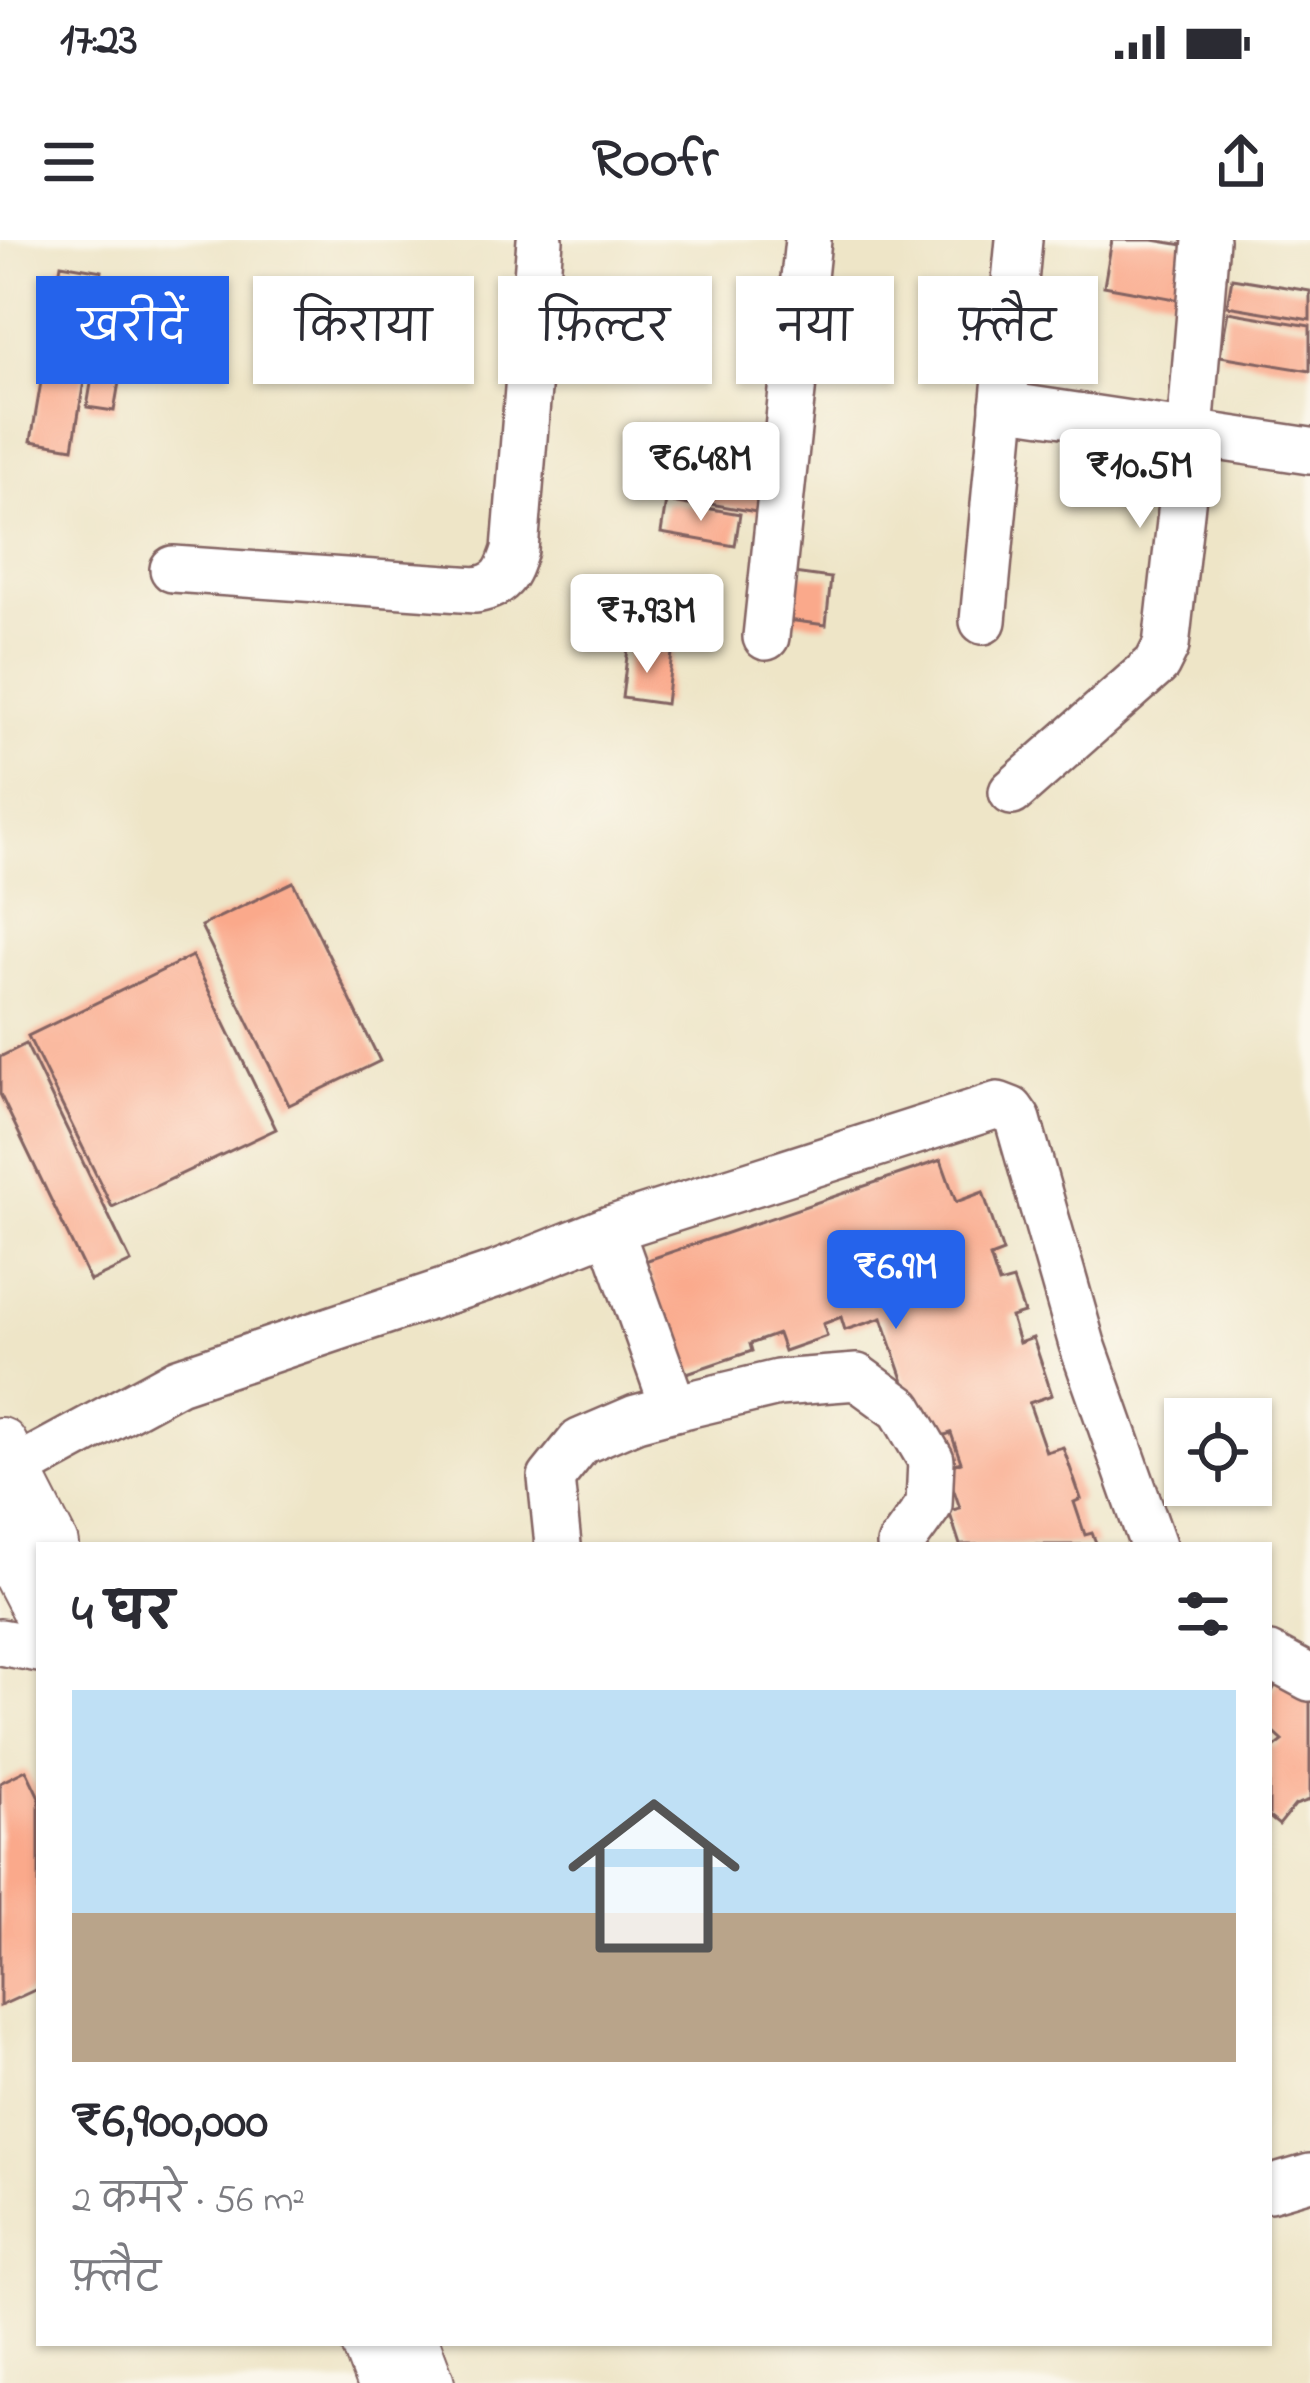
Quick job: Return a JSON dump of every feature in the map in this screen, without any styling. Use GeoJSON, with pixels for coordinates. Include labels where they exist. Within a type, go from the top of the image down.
{"type":"FeatureCollection","features":[{"type":"Feature","properties":{"kind":"street"},"geometry":{"type":"LineString","coordinates":[[173,568],[476,590],[495,586],[508,574],[514,550],[540,240]]}},
{"type":"Feature","properties":{"kind":"street"},"geometry":{"type":"LineString","coordinates":[[766,637],[808,240]]}},
{"type":"Feature","properties":{"kind":"street"},"geometry":{"type":"LineString","coordinates":[[983,621],[1019,240]]}},
{"type":"Feature","properties":{"kind":"street"},"geometry":{"type":"LineString","coordinates":[[1012,792],[1157,664],[1172,620],[1206,240]]}},
{"type":"Feature","properties":{"kind":"street"},"geometry":{"type":"LineString","coordinates":[[1003,405],[1310,451]]}},
{"type":"Feature","properties":{"kind":"street"},"geometry":{"type":"LineString","coordinates":[[49,1542],[6,1458],[178,1381],[497,1274],[610,1229],[998,1105],[1011,1110],[1018,1120],[1082,1344],[1152,1542]]}},
{"type":"Feature","properties":{"kind":"street"},"geometry":{"type":"LineString","coordinates":[[610,1229],[674,1408]]}},
{"type":"Feature","properties":{"kind":"street"},"geometry":{"type":"LineString","coordinates":[[558,1542],[551,1478],[580,1442],[636,1418],[778,1383],[857,1378],[901,1409],[931,1460],[928,1505],[902,1542]]}},
{"type":"Feature","properties":{"kind":"street"},"geometry":{"type":"LineString","coordinates":[[0,1534],[36,1604]]}},
{"type":"Feature","properties":{"kind":"street"},"geometry":{"type":"LineString","coordinates":[[0,1642],[36,1648]]}},
{"type":"Feature","properties":{"kind":"street"},"geometry":{"type":"LineString","coordinates":[[1272,1658],[1310,1678]]}},
{"type":"Feature","properties":{"kind":"street"},"geometry":{"type":"LineString","coordinates":[[1272,2187],[1310,2177]]}},
{"type":"Feature","properties":{"kind":"street"},"geometry":{"type":"LineString","coordinates":[[370,2346],[384,2383]]}},
{"type":"Feature","properties":{"kind":"street"},"geometry":{"type":"LineString","coordinates":[[413,2346],[428,2383]]}},
{"type":"Feature","properties":{"kind":"building"},"geometry":{"type":"Polygon","coordinates":[[[1112,240],[1195,247],[1186,301],[1104,286],[1112,240]]]}},
{"type":"Feature","properties":{"kind":"building"},"geometry":{"type":"Polygon","coordinates":[[[61,264],[102,271],[101,276],[59,276],[61,264]]]}},
{"type":"Feature","properties":{"kind":"building"},"geometry":{"type":"Polygon","coordinates":[[[1232,278],[1310,291],[1310,320],[1227,306],[1232,278]]]}},
{"type":"Feature","properties":{"kind":"building"},"geometry":{"type":"Polygon","coordinates":[[[1228,312],[1310,326],[1310,371],[1220,356],[1228,312]]]}},
{"type":"Feature","properties":{"kind":"building"},"geometry":{"type":"Polygon","coordinates":[[[41,384],[83,384],[73,448],[31,441],[41,384]]]}},
{"type":"Feature","properties":{"kind":"building"},"geometry":{"type":"Polygon","coordinates":[[[91,384],[119,384],[114,411],[87,407],[91,384]]]}},
{"type":"Feature","properties":{"kind":"building"},"geometry":{"type":"Polygon","coordinates":[[[681,433],[767,446],[762,478],[676,465],[681,433]]]}},
{"type":"Feature","properties":{"kind":"building"},"geometry":{"type":"Polygon","coordinates":[[[674,470],[766,486],[762,513],[670,497],[674,470]]]}},
{"type":"Feature","properties":{"kind":"building"},"geometry":{"type":"Polygon","coordinates":[[[666,501],[740,514],[735,546],[661,533],[666,501]]]}},
{"type":"Feature","properties":{"kind":"building"},"geometry":{"type":"Polygon","coordinates":[[[786,572],[831,578],[826,625],[780,619],[786,572]]]}},
{"type":"Feature","properties":{"kind":"building"},"geometry":{"type":"Polygon","coordinates":[[[628,648],[672,653],[666,704],[622,698],[628,648]]]}},
{"type":"Feature","properties":{"kind":"building"},"geometry":{"type":"Polygon","coordinates":[[[293,882],[380,1061],[289,1105],[201,926],[293,882]]]}},
{"type":"Feature","properties":{"kind":"building"},"geometry":{"type":"Polygon","coordinates":[[[192,956],[276,1129],[112,1207],[28,1036],[192,956]]]}},
{"type":"Feature","properties":{"kind":"building"},"geometry":{"type":"Polygon","coordinates":[[[26,1044],[131,1262],[90,1281],[0,1094],[0,1057],[26,1044]]]}},
{"type":"Feature","properties":{"kind":"building"},"geometry":{"type":"Polygon","coordinates":[[[941,1160],[956,1202],[983,1192],[1003,1252],[990,1257],[999,1284],[1013,1280],[1024,1313],[1011,1317],[1019,1343],[1033,1338],[1052,1395],[1029,1403],[1046,1452],[1063,1447],[1081,1499],[1074,1502],[1085,1535],[1092,1533],[1096,1542],[959,1542],[949,1511],[960,1508],[946,1467],[961,1462],[951,1433],[936,1438],[916,1417],[882,1318],[845,1330],[841,1317],[823,1324],[827,1336],[784,1351],[778,1334],[750,1344],[752,1351],[684,1374],[645,1261],[941,1160]]]}},
{"type":"Feature","properties":{"kind":"building"},"geometry":{"type":"Polygon","coordinates":[[[1286,1666],[1310,1683],[1310,1800],[1295,1805],[1279,1825],[1272,1819],[1272,1747],[1283,1741],[1272,1731],[1272,1692],[1286,1666]]]}},
{"type":"Feature","properties":{"kind":"building"},"geometry":{"type":"Polygon","coordinates":[[[26,1770],[36,1791],[36,1989],[0,2006],[0,1783],[26,1770]]]}}]}
